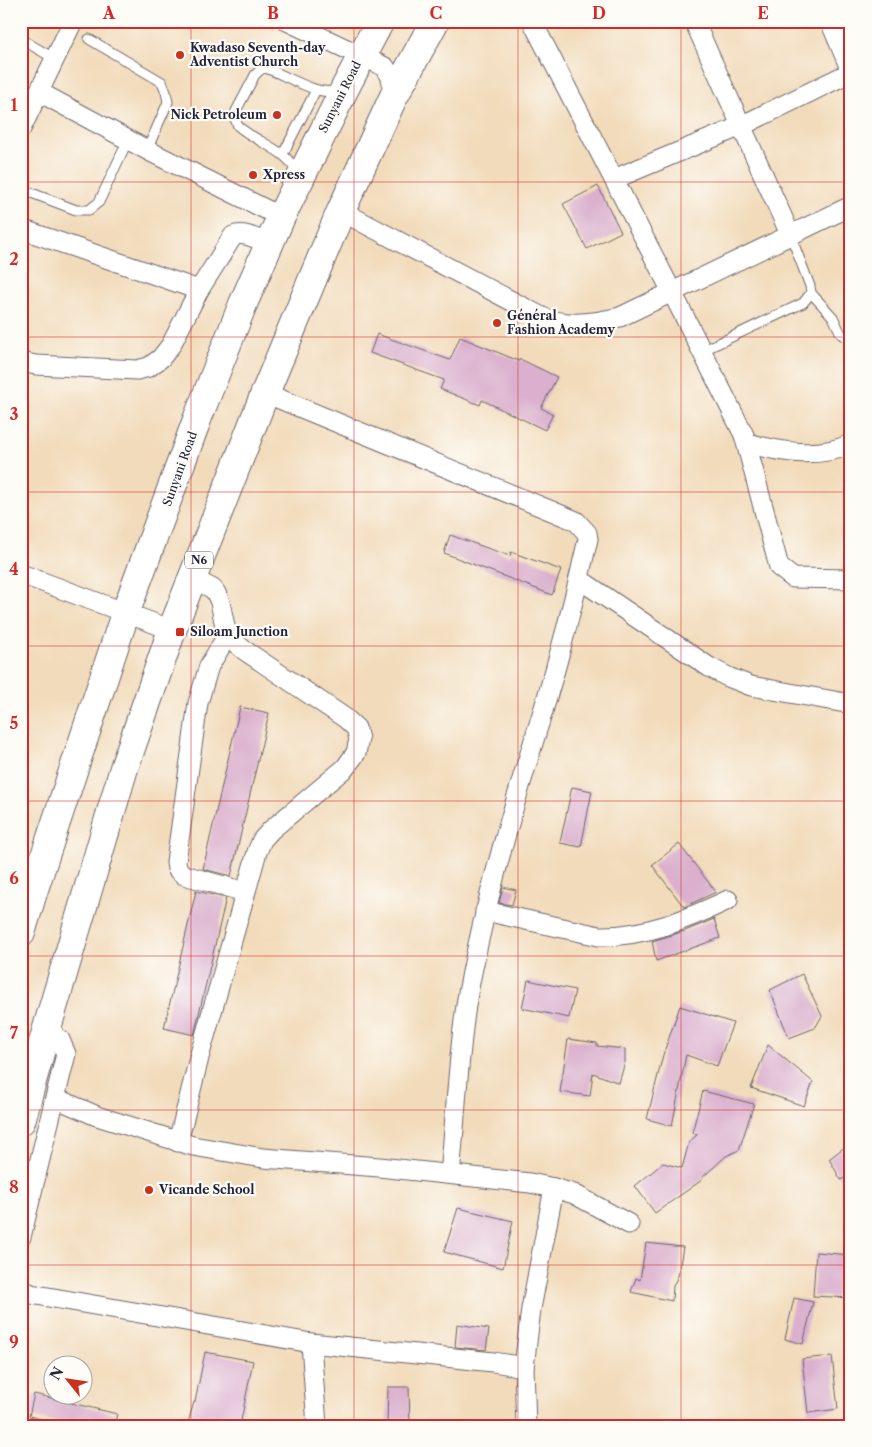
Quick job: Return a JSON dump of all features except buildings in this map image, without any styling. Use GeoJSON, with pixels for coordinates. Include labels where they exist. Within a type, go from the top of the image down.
{"type":"FeatureCollection","features":[{"type":"Feature","properties":{"kind":"main road","name":"Sunyani Road"},"geometry":{"type":"LineString","coordinates":[[21,933],[125,614],[198,417],[281,217],[361,55],[380,21]]}},
{"type":"Feature","properties":{"kind":"main road","name":"N6"},"geometry":{"type":"LineString","coordinates":[[21,1121],[46,1028],[124,768],[172,630],[265,393],[341,211],[394,98],[435,21]]}},
{"type":"Feature","properties":{"kind":"street"},"geometry":{"type":"LineString","coordinates":[[21,129],[73,21]]}},
{"type":"Feature","properties":{"kind":"street"},"geometry":{"type":"LineString","coordinates":[[287,21],[380,64],[389,71],[394,98]]}},
{"type":"Feature","properties":{"kind":"street"},"geometry":{"type":"LineString","coordinates":[[532,21],[672,292],[747,443],[779,567],[793,578],[851,578]]}},
{"type":"Feature","properties":{"kind":"street"},"geometry":{"type":"LineString","coordinates":[[694,21],[790,234]]}},
{"type":"Feature","properties":{"kind":"street"},"geometry":{"type":"LineString","coordinates":[[614,179],[741,126],[851,72],[830,21]]}},
{"type":"Feature","properties":{"kind":"street"},"geometry":{"type":"LineString","coordinates":[[39,92],[147,150],[281,217]]}},
{"type":"Feature","properties":{"kind":"street"},"geometry":{"type":"LineString","coordinates":[[341,211],[552,322],[562,323],[604,321],[620,316],[851,206]]}},
{"type":"Feature","properties":{"kind":"street"},"geometry":{"type":"LineString","coordinates":[[21,229],[199,290]]}},
{"type":"Feature","properties":{"kind":"street"},"geometry":{"type":"LineString","coordinates":[[26,366],[137,370],[149,366],[161,358],[171,345],[199,290],[233,236],[243,234],[269,244]]}},
{"type":"Feature","properties":{"kind":"street"},"geometry":{"type":"LineString","coordinates":[[265,393],[576,522],[587,533],[588,539],[579,579],[544,710],[520,782],[486,911],[468,995],[450,1174]]}},
{"type":"Feature","properties":{"kind":"street"},"geometry":{"type":"LineString","coordinates":[[747,443],[763,448],[810,454],[840,449],[851,444]]}},
{"type":"Feature","properties":{"kind":"street"},"geometry":{"type":"LineString","coordinates":[[21,574],[172,630]]}},
{"type":"Feature","properties":{"kind":"street"},"geometry":{"type":"LineString","coordinates":[[178,1142],[257,852],[262,840],[271,830],[345,768],[356,753],[359,739],[356,728],[345,718],[244,650],[227,636],[220,602],[216,593],[192,578]]}},
{"type":"Feature","properties":{"kind":"street"},"geometry":{"type":"LineString","coordinates":[[579,579],[709,667],[728,677],[751,686],[851,704]]}},
{"type":"Feature","properties":{"kind":"street"},"geometry":{"type":"LineString","coordinates":[[227,636],[209,666],[195,717],[176,862],[177,869],[184,875],[246,892]]}},
{"type":"Feature","properties":{"kind":"street"},"geometry":{"type":"LineString","coordinates":[[486,911],[599,936],[612,936],[675,923],[728,900]]}},
{"type":"Feature","properties":{"kind":"street"},"geometry":{"type":"LineString","coordinates":[[21,1237],[66,1054],[60,1040],[46,1028]]}},
{"type":"Feature","properties":{"kind":"street"},"geometry":{"type":"LineString","coordinates":[[55,1098],[98,1116],[178,1142],[263,1158],[379,1166],[530,1183],[554,1188],[574,1194],[629,1224]]}},
{"type":"Feature","properties":{"kind":"street"},"geometry":{"type":"LineString","coordinates":[[526,1426],[524,1367],[531,1309],[554,1188]]}},
{"type":"Feature","properties":{"kind":"street"},"geometry":{"type":"LineString","coordinates":[[21,1289],[31,1294],[310,1343],[493,1362],[524,1367]]}},
{"type":"Feature","properties":{"kind":"street"},"geometry":{"type":"LineString","coordinates":[[310,1343],[317,1426]]}},
{"type":"Feature","properties":{"kind":"lane"},"geometry":{"type":"LineString","coordinates":[[89,38],[162,82],[168,102],[147,150]]}},
{"type":"Feature","properties":{"kind":"lane"},"geometry":{"type":"LineString","coordinates":[[21,39],[55,59]]}},
{"type":"Feature","properties":{"kind":"lane"},"geometry":{"type":"LineString","coordinates":[[300,178],[295,167],[283,154],[243,130],[235,119],[236,111],[255,75],[265,68],[316,90],[334,92],[345,88]]}},
{"type":"Feature","properties":{"kind":"lane"},"geometry":{"type":"LineString","coordinates":[[283,154],[316,90]]}},
{"type":"Feature","properties":{"kind":"lane"},"geometry":{"type":"LineString","coordinates":[[21,189],[76,210],[88,210],[99,202],[128,140]]}},
{"type":"Feature","properties":{"kind":"lane"},"geometry":{"type":"LineString","coordinates":[[790,234],[812,293],[833,317],[841,334],[851,340]]}},
{"type":"Feature","properties":{"kind":"lane"},"geometry":{"type":"LineString","coordinates":[[702,351],[803,304],[812,293]]}},
{"type":"Feature","properties":{"kind":"place","name":"Kwadaso Seventh-day Adventist Church"},"geometry":{"type":"Point","coordinates":[180,55]}},
{"type":"Feature","properties":{"kind":"place","name":"Nick Petroleum"},"geometry":{"type":"Point","coordinates":[277,115]}},
{"type":"Feature","properties":{"kind":"place","name":"Xpress"},"geometry":{"type":"Point","coordinates":[253,175]}},
{"type":"Feature","properties":{"kind":"place","name":"Général Fashion Academy"},"geometry":{"type":"Point","coordinates":[497,323]}},
{"type":"Feature","properties":{"kind":"place","name":"Siloam Junction"},"geometry":{"type":"Point","coordinates":[180,632]}},
{"type":"Feature","properties":{"kind":"place","name":"Vicande School"},"geometry":{"type":"Point","coordinates":[149,1190]}}]}
